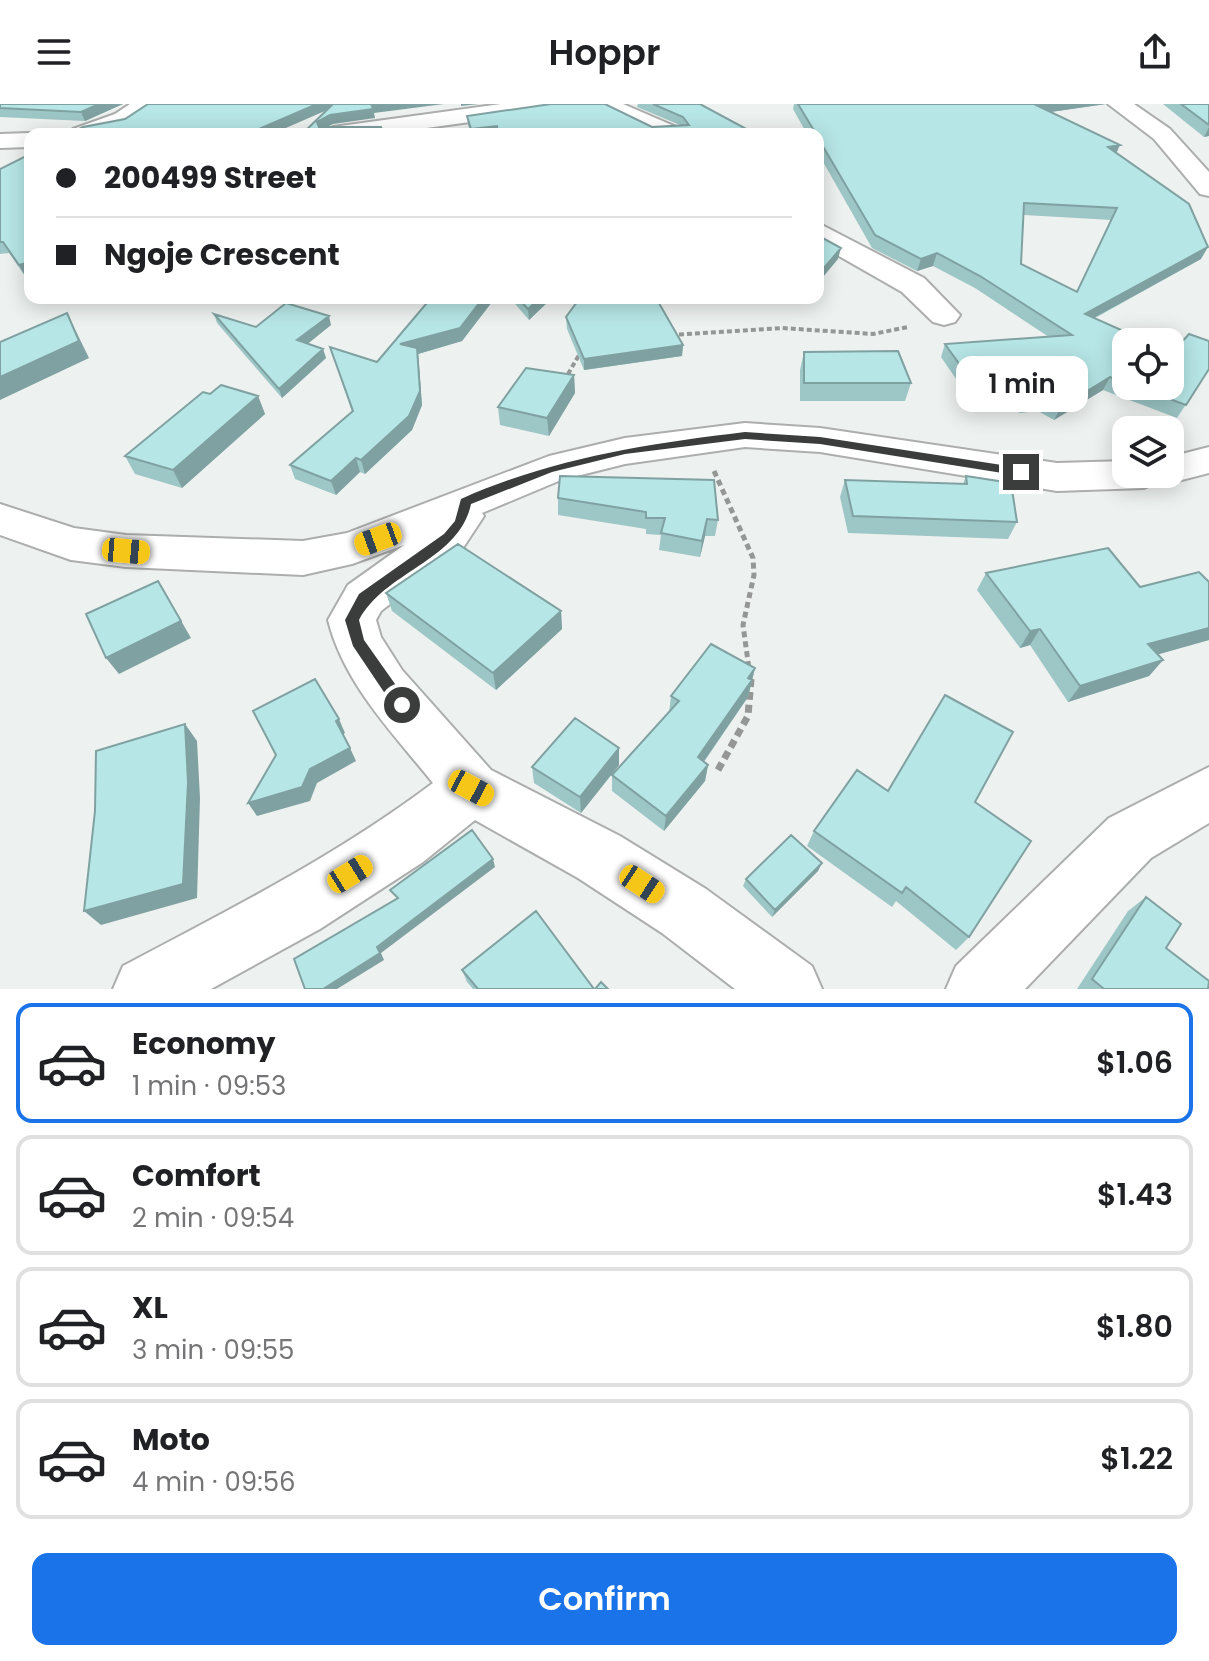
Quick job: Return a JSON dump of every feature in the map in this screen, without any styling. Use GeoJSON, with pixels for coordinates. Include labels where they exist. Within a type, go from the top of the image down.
{"type":"FeatureCollection","features":[{"type":"Feature","properties":{"kind":"street"},"geometry":{"type":"LineString","coordinates":[[98,128],[123,119],[145,104]]}},
{"type":"Feature","properties":{"kind":"street"},"geometry":{"type":"LineString","coordinates":[[376,128],[550,104]]}},
{"type":"Feature","properties":{"kind":"street"},"geometry":{"type":"LineString","coordinates":[[604,104],[659,128]]}},
{"type":"Feature","properties":{"kind":"street"},"geometry":{"type":"LineString","coordinates":[[1124,107],[1154,117],[1209,154]]}},
{"type":"Feature","properties":{"kind":"street"},"geometry":{"type":"LineString","coordinates":[[1154,117],[1209,188]]}},
{"type":"Feature","properties":{"kind":"street"},"geometry":{"type":"LineString","coordinates":[[0,141],[24,140]]}},
{"type":"Feature","properties":{"kind":"street"},"geometry":{"type":"LineString","coordinates":[[826,242],[864,255],[913,285],[944,315]]}},
{"type":"Feature","properties":{"kind":"street"},"geometry":{"type":"LineString","coordinates":[[0,519],[71,544],[126,551],[303,558],[352,548],[549,469],[625,451],[745,435],[820,440],[1057,477],[1112,475]]}},
{"type":"Feature","properties":{"kind":"street"},"geometry":{"type":"LineString","coordinates":[[1184,466],[1209,460]]}},
{"type":"Feature","properties":{"kind":"street"},"geometry":{"type":"LineString","coordinates":[[466,502],[461,522],[448,537],[364,598],[352,620],[358,642],[384,685],[471,788],[599,857],[672,903],[789,989]]}},
{"type":"Feature","properties":{"kind":"street"},"geometry":{"type":"LineString","coordinates":[[146,989],[311,899],[402,842],[471,788]]}},
{"type":"Feature","properties":{"kind":"street"},"geometry":{"type":"LineString","coordinates":[[979,989],[1130,838],[1209,793]]}},
{"type":"Feature","properties":{"kind":"path"},"geometry":{"type":"LineString","coordinates":[[659,337],[768,328],[873,334],[929,323],[944,315]]}},
{"type":"Feature","properties":{"kind":"path"},"geometry":{"type":"LineString","coordinates":[[568,374],[579,355],[588,352]]}},
{"type":"Feature","properties":{"kind":"path"},"geometry":{"type":"LineString","coordinates":[[718,770],[745,727],[752,708],[743,628],[747,601],[755,582],[753,558],[744,534],[719,490],[713,465],[719,439]]}},
{"type":"Feature","properties":{"kind":"building"},"geometry":{"type":"Polygon","coordinates":[[[0,104],[99,104],[81,112],[0,108],[0,104]]]}},
{"type":"Feature","properties":{"kind":"building"},"geometry":{"type":"Polygon","coordinates":[[[148,104],[317,104],[261,128],[81,128],[125,119],[148,104]]]}},
{"type":"Feature","properties":{"kind":"building"},"geometry":{"type":"Polygon","coordinates":[[[333,104],[371,104],[373,109],[330,115],[317,122],[319,127],[381,128],[308,128],[333,104]]]}},
{"type":"Feature","properties":{"kind":"building"},"geometry":{"type":"Polygon","coordinates":[[[551,104],[605,104],[652,127],[689,125],[683,117],[653,104],[700,104],[744,128],[471,128],[467,116],[551,104]]]}},
{"type":"Feature","properties":{"kind":"building"},"geometry":{"type":"Polygon","coordinates":[[[798,104],[1034,104],[1120,145],[1108,147],[1189,204],[1208,247],[1085,314],[1116,328],[1112,328],[1112,378],[1061,407],[1045,398],[1026,400],[989,379],[970,379],[945,344],[1072,335],[980,276],[937,253],[921,259],[875,235],[824,148],[824,128],[812,128],[798,104]],[[1024,203],[1021,264],[1077,292],[1117,208],[1024,203]]]}},
{"type":"Feature","properties":{"kind":"building"},"geometry":{"type":"Polygon","coordinates":[[[1181,104],[1209,104],[1209,125],[1181,104]]]}},
{"type":"Feature","properties":{"kind":"building"},"geometry":{"type":"Polygon","coordinates":[[[24,157],[24,264],[19,265],[0,242],[0,169],[24,157]]]}},
{"type":"Feature","properties":{"kind":"building"},"geometry":{"type":"Polygon","coordinates":[[[824,239],[841,248],[824,268],[824,239]]]}},
{"type":"Feature","properties":{"kind":"building"},"geometry":{"type":"Polygon","coordinates":[[[285,304],[329,316],[297,340],[323,349],[279,389],[214,314],[256,327],[285,304]]]}},
{"type":"Feature","properties":{"kind":"building"},"geometry":{"type":"Polygon","coordinates":[[[426,304],[478,304],[460,328],[400,344],[417,348],[420,391],[409,416],[361,460],[356,458],[331,481],[290,465],[353,411],[330,347],[377,362],[426,304]]]}},
{"type":"Feature","properties":{"kind":"building"},"geometry":{"type":"Polygon","coordinates":[[[576,304],[659,304],[683,345],[584,359],[566,317],[576,304]]]}},
{"type":"Feature","properties":{"kind":"building"},"geometry":{"type":"Polygon","coordinates":[[[67,313],[79,341],[0,377],[0,342],[67,313]]]}},
{"type":"Feature","properties":{"kind":"building"},"geometry":{"type":"Polygon","coordinates":[[[1189,334],[1209,341],[1209,369],[1186,405],[1172,400],[1184,400],[1184,340],[1189,334]]]}},
{"type":"Feature","properties":{"kind":"building"},"geometry":{"type":"Polygon","coordinates":[[[898,351],[911,383],[804,383],[804,352],[898,351]]]}},
{"type":"Feature","properties":{"kind":"building"},"geometry":{"type":"Polygon","coordinates":[[[526,368],[574,375],[547,418],[498,407],[526,368]]]}},
{"type":"Feature","properties":{"kind":"building"},"geometry":{"type":"Polygon","coordinates":[[[221,385],[258,396],[173,470],[125,456],[203,392],[210,394],[221,385]]]}},
{"type":"Feature","properties":{"kind":"building"},"geometry":{"type":"Polygon","coordinates":[[[560,476],[714,480],[718,520],[707,519],[702,541],[661,533],[665,518],[646,518],[646,512],[558,498],[560,476]]]}},
{"type":"Feature","properties":{"kind":"building"},"geometry":{"type":"Polygon","coordinates":[[[966,476],[1011,483],[1017,522],[853,516],[845,480],[967,484],[966,476]]]}},
{"type":"Feature","properties":{"kind":"building"},"geometry":{"type":"Polygon","coordinates":[[[458,544],[561,611],[493,673],[386,593],[458,544]]]}},
{"type":"Feature","properties":{"kind":"building"},"geometry":{"type":"Polygon","coordinates":[[[1108,548],[1140,587],[1199,572],[1209,582],[1209,628],[1148,644],[1163,660],[1080,686],[1040,629],[1030,631],[986,573],[1108,548]]]}},
{"type":"Feature","properties":{"kind":"building"},"geometry":{"type":"Polygon","coordinates":[[[158,581],[181,621],[106,658],[86,614],[158,581]]]}},
{"type":"Feature","properties":{"kind":"building"},"geometry":{"type":"Polygon","coordinates":[[[711,644],[755,668],[748,678],[752,680],[698,757],[708,765],[666,816],[612,775],[679,701],[671,696],[711,644]]]}},
{"type":"Feature","properties":{"kind":"building"},"geometry":{"type":"Polygon","coordinates":[[[315,679],[339,719],[336,721],[350,748],[310,769],[302,787],[248,803],[276,755],[253,711],[315,679]]]}},
{"type":"Feature","properties":{"kind":"building"},"geometry":{"type":"Polygon","coordinates":[[[945,695],[1013,732],[975,802],[1031,841],[969,937],[906,887],[902,893],[814,831],[857,770],[888,791],[945,695]]]}},
{"type":"Feature","properties":{"kind":"building"},"geometry":{"type":"Polygon","coordinates":[[[575,718],[619,748],[580,797],[532,767],[575,718]]]}},
{"type":"Feature","properties":{"kind":"building"},"geometry":{"type":"Polygon","coordinates":[[[185,724],[188,782],[183,884],[84,911],[95,811],[96,751],[185,724]]]}},
{"type":"Feature","properties":{"kind":"building"},"geometry":{"type":"Polygon","coordinates":[[[472,830],[493,859],[377,947],[380,953],[323,989],[305,989],[294,959],[398,898],[390,890],[472,830]]]}},
{"type":"Feature","properties":{"kind":"building"},"geometry":{"type":"Polygon","coordinates":[[[791,835],[822,863],[775,910],[746,879],[791,835]]]}},
{"type":"Feature","properties":{"kind":"building"},"geometry":{"type":"Polygon","coordinates":[[[1146,897],[1181,924],[1166,948],[1209,981],[1208,989],[1104,989],[1092,979],[1146,897]]]}},
{"type":"Feature","properties":{"kind":"building"},"geometry":{"type":"Polygon","coordinates":[[[536,911],[594,989],[478,989],[462,970],[536,911]]]}},
{"type":"Feature","properties":{"kind":"building"},"geometry":{"type":"Polygon","coordinates":[[[601,982],[608,989],[595,989],[601,982]]]}},
{"type":"Feature","properties":{"kind":"route"},"geometry":{"type":"LineString","coordinates":[[402,705],[384,685],[358,642],[352,620],[364,598],[448,537],[461,522],[466,502],[498,488],[549,469],[625,451],[745,435],[820,440],[1021,472]]}}]}
